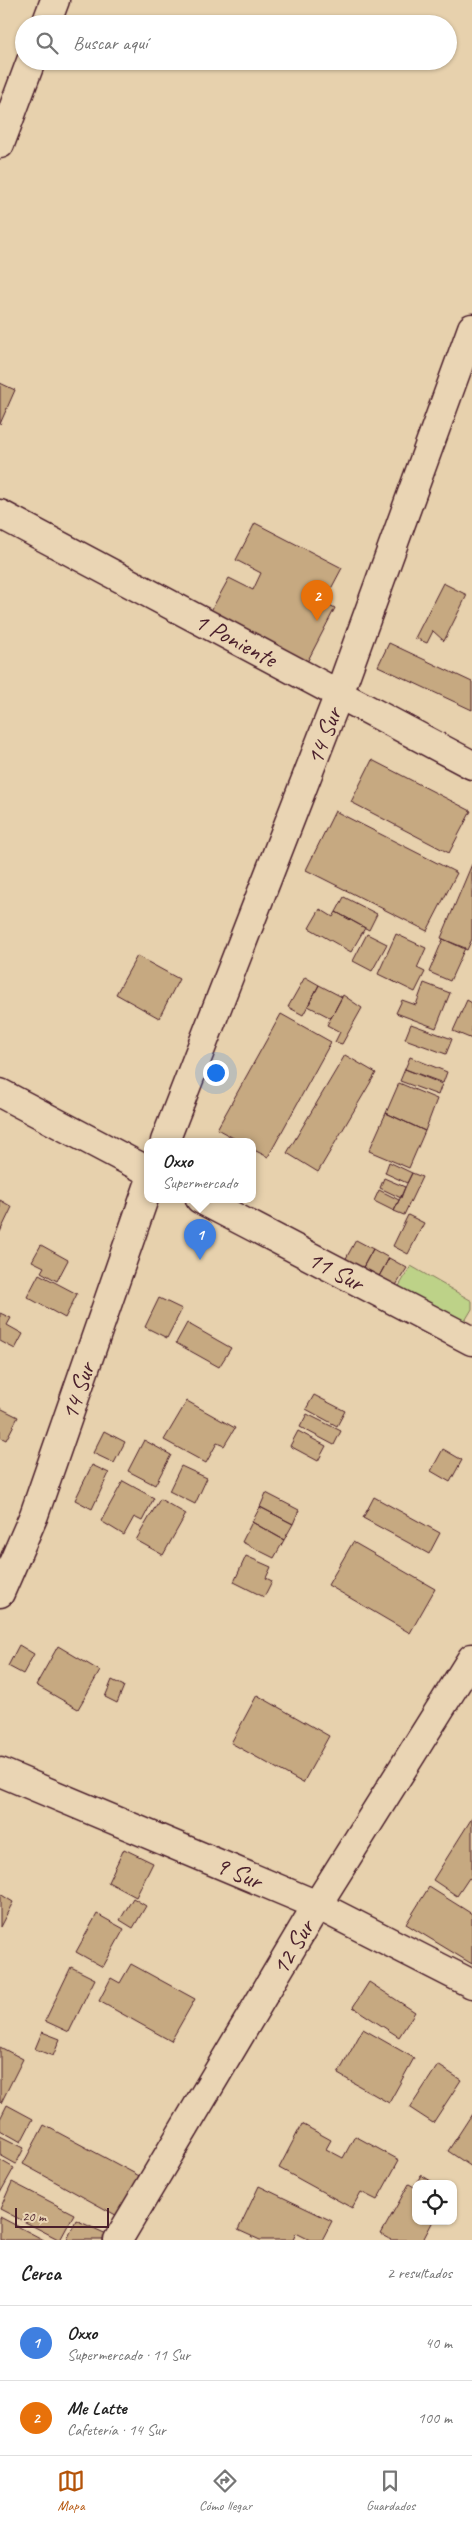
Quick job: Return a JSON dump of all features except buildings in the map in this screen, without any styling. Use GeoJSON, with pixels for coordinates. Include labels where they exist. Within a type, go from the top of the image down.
{"type":"FeatureCollection","features":[{"type":"Feature","properties":{"kind":"street"},"geometry":{"type":"LineString","coordinates":[[49,15],[55,0]]}},
{"type":"Feature","properties":{"kind":"street"},"geometry":{"type":"LineString","coordinates":[[0,144],[28,70]]}},
{"type":"Feature","properties":{"kind":"street","name":"14 Sur"},"geometry":{"type":"LineString","coordinates":[[166,1138],[339,694],[472,328]]}},
{"type":"Feature","properties":{"kind":"street","name":"1 Poniente"},"geometry":{"type":"LineString","coordinates":[[0,514],[472,765]]}},
{"type":"Feature","properties":{"kind":"street"},"geometry":{"type":"LineString","coordinates":[[0,1094],[144,1169]]}},
{"type":"Feature","properties":{"kind":"street","name":"14 Sur"},"geometry":{"type":"LineString","coordinates":[[0,1593],[34,1515],[144,1199]]}},
{"type":"Feature","properties":{"kind":"street","name":"11 Sur"},"geometry":{"type":"LineString","coordinates":[[208,1203],[472,1342]]}},
{"type":"Feature","properties":{"kind":"street","name":"12 Sur"},"geometry":{"type":"LineString","coordinates":[[118,2240],[317,1904],[472,1658]]}},
{"type":"Feature","properties":{"kind":"street","name":"9 Sur"},"geometry":{"type":"LineString","coordinates":[[0,1772],[317,1904],[472,1984]]}},
{"type":"Feature","properties":{"kind":"green space"},"geometry":{"type":"Polygon","coordinates":[[[411,1266],[472,1301],[472,1309],[459,1331],[395,1293],[411,1266]]]}},
{"type":"Feature","properties":{"kind":"place","name":"Me Latte"},"geometry":{"type":"Point","coordinates":[317,621]}},
{"type":"Feature","properties":{"kind":"place","name":"Oxxo"},"geometry":{"type":"Point","coordinates":[200,1260]}}]}
